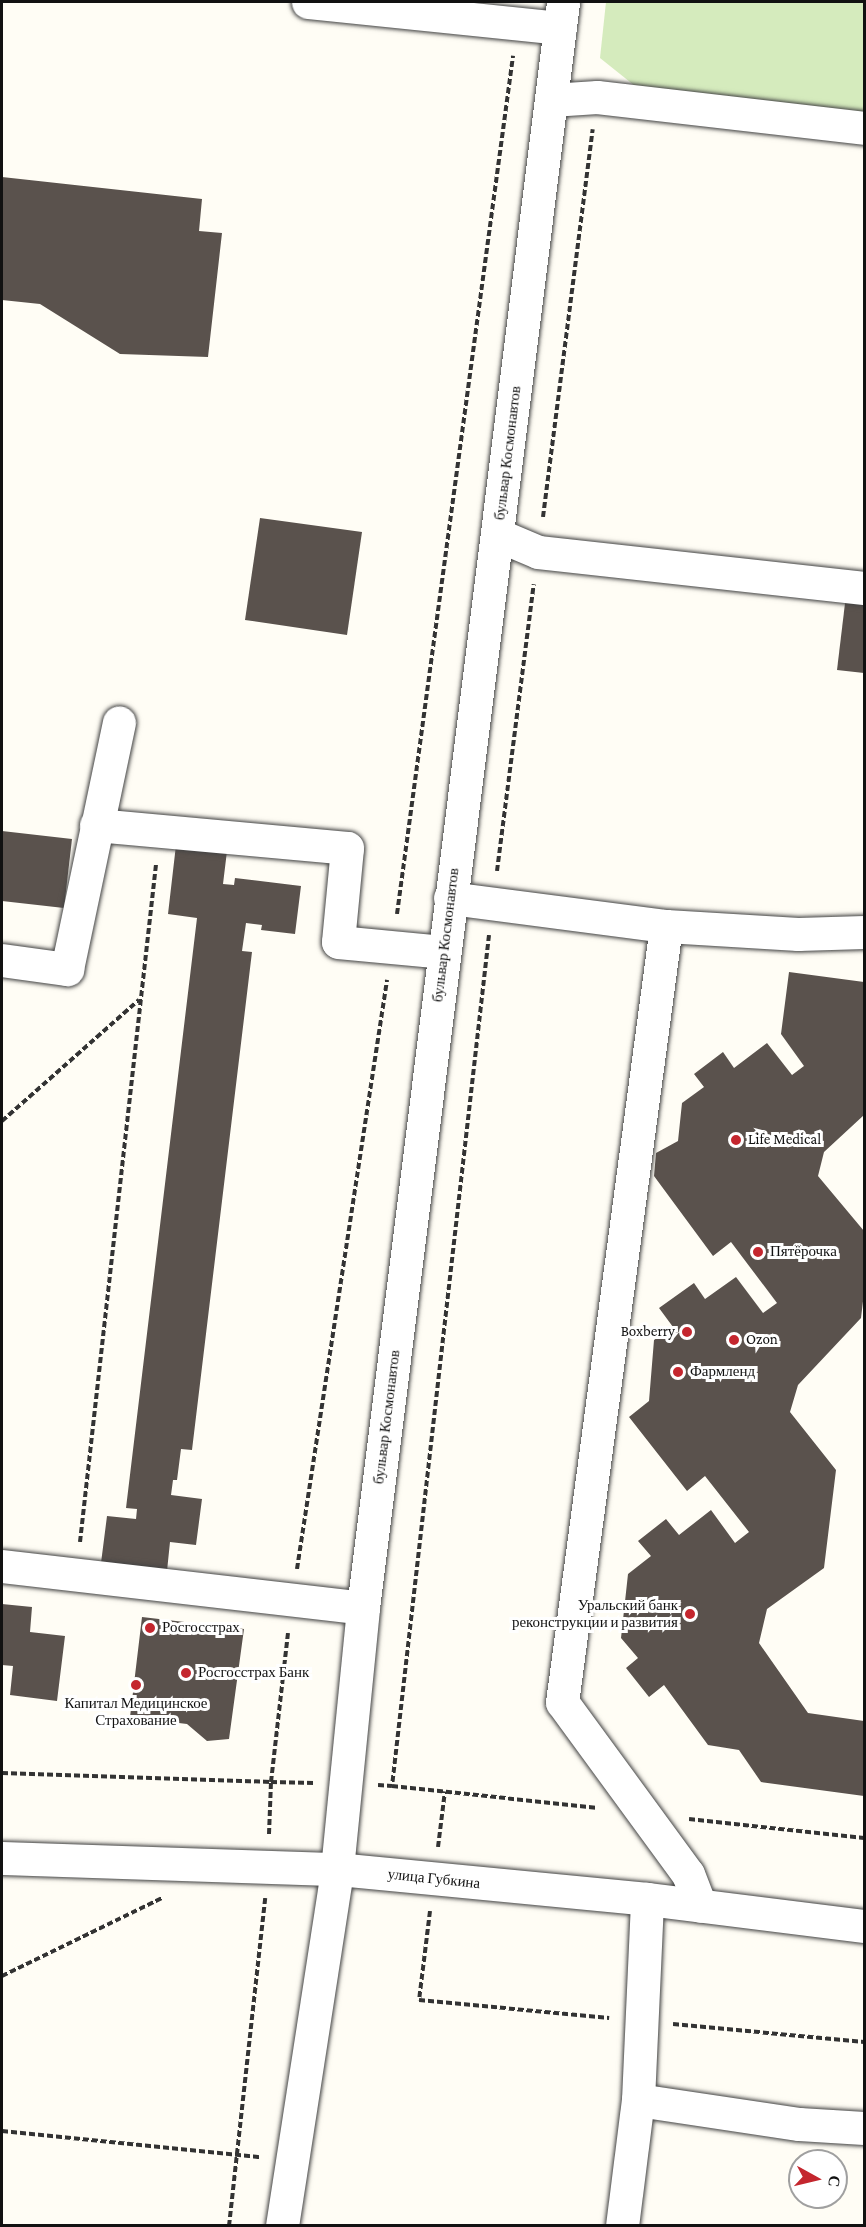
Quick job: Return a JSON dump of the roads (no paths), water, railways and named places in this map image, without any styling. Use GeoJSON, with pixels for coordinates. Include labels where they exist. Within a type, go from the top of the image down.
{"type":"FeatureCollection","features":[{"type":"Feature","properties":{"kind":"street"},"geometry":{"type":"LineString","coordinates":[[308,2],[517,25],[562,14]]}},
{"type":"Feature","properties":{"kind":"street","name":"бульвар Космонавтов"},"geometry":{"type":"LineString","coordinates":[[282,2226],[337,1869],[363,1608],[443,952],[498,535],[562,14]]}},
{"type":"Feature","properties":{"kind":"street"},"geometry":{"type":"LineString","coordinates":[[551,100],[597,98],[864,128]]}},
{"type":"Feature","properties":{"kind":"street"},"geometry":{"type":"LineString","coordinates":[[498,535],[538,552],[864,588]]}},
{"type":"Feature","properties":{"kind":"street"},"geometry":{"type":"LineString","coordinates":[[2,960],[67,969],[119,722]]}},
{"type":"Feature","properties":{"kind":"street"},"geometry":{"type":"LineString","coordinates":[[96,825],[347,848],[338,942],[443,952]]}},
{"type":"Feature","properties":{"kind":"street"},"geometry":{"type":"LineString","coordinates":[[450,898],[666,926],[798,934],[864,932]]}},
{"type":"Feature","properties":{"kind":"street"},"geometry":{"type":"LineString","coordinates":[[666,926],[562,1702],[688,1874],[700,1906]]}},
{"type":"Feature","properties":{"kind":"street"},"geometry":{"type":"LineString","coordinates":[[2,1566],[292,1602],[363,1608]]}},
{"type":"Feature","properties":{"kind":"street","name":"улица Губкина"},"geometry":{"type":"LineString","coordinates":[[2,1858],[337,1869],[648,1899],[864,1926]]}},
{"type":"Feature","properties":{"kind":"street"},"geometry":{"type":"LineString","coordinates":[[622,2226],[638,2100],[648,1899]]}},
{"type":"Feature","properties":{"kind":"street"},"geometry":{"type":"LineString","coordinates":[[638,2100],[799,2124],[864,2128]]}},
{"type":"Feature","properties":{"kind":"place","name":"Life Medical"},"geometry":{"type":"Point","coordinates":[736,1140]}},
{"type":"Feature","properties":{"kind":"place","name":"Пятёрочка"},"geometry":{"type":"Point","coordinates":[758,1252]}},
{"type":"Feature","properties":{"kind":"place","name":"Boxberry"},"geometry":{"type":"Point","coordinates":[687,1332]}},
{"type":"Feature","properties":{"kind":"place","name":"Ozon"},"geometry":{"type":"Point","coordinates":[734,1340]}},
{"type":"Feature","properties":{"kind":"place","name":"Фармленд"},"geometry":{"type":"Point","coordinates":[678,1372]}},
{"type":"Feature","properties":{"kind":"place","name":"Уральский банк реконструкции и развития"},"geometry":{"type":"Point","coordinates":[690,1614]}},
{"type":"Feature","properties":{"kind":"place","name":"Росгосстрах"},"geometry":{"type":"Point","coordinates":[150,1628]}},
{"type":"Feature","properties":{"kind":"place","name":"Росгосстрах Банк"},"geometry":{"type":"Point","coordinates":[186,1673]}},
{"type":"Feature","properties":{"kind":"place","name":"Капитал Медицинское Страхование"},"geometry":{"type":"Point","coordinates":[136,1685]}}]}
